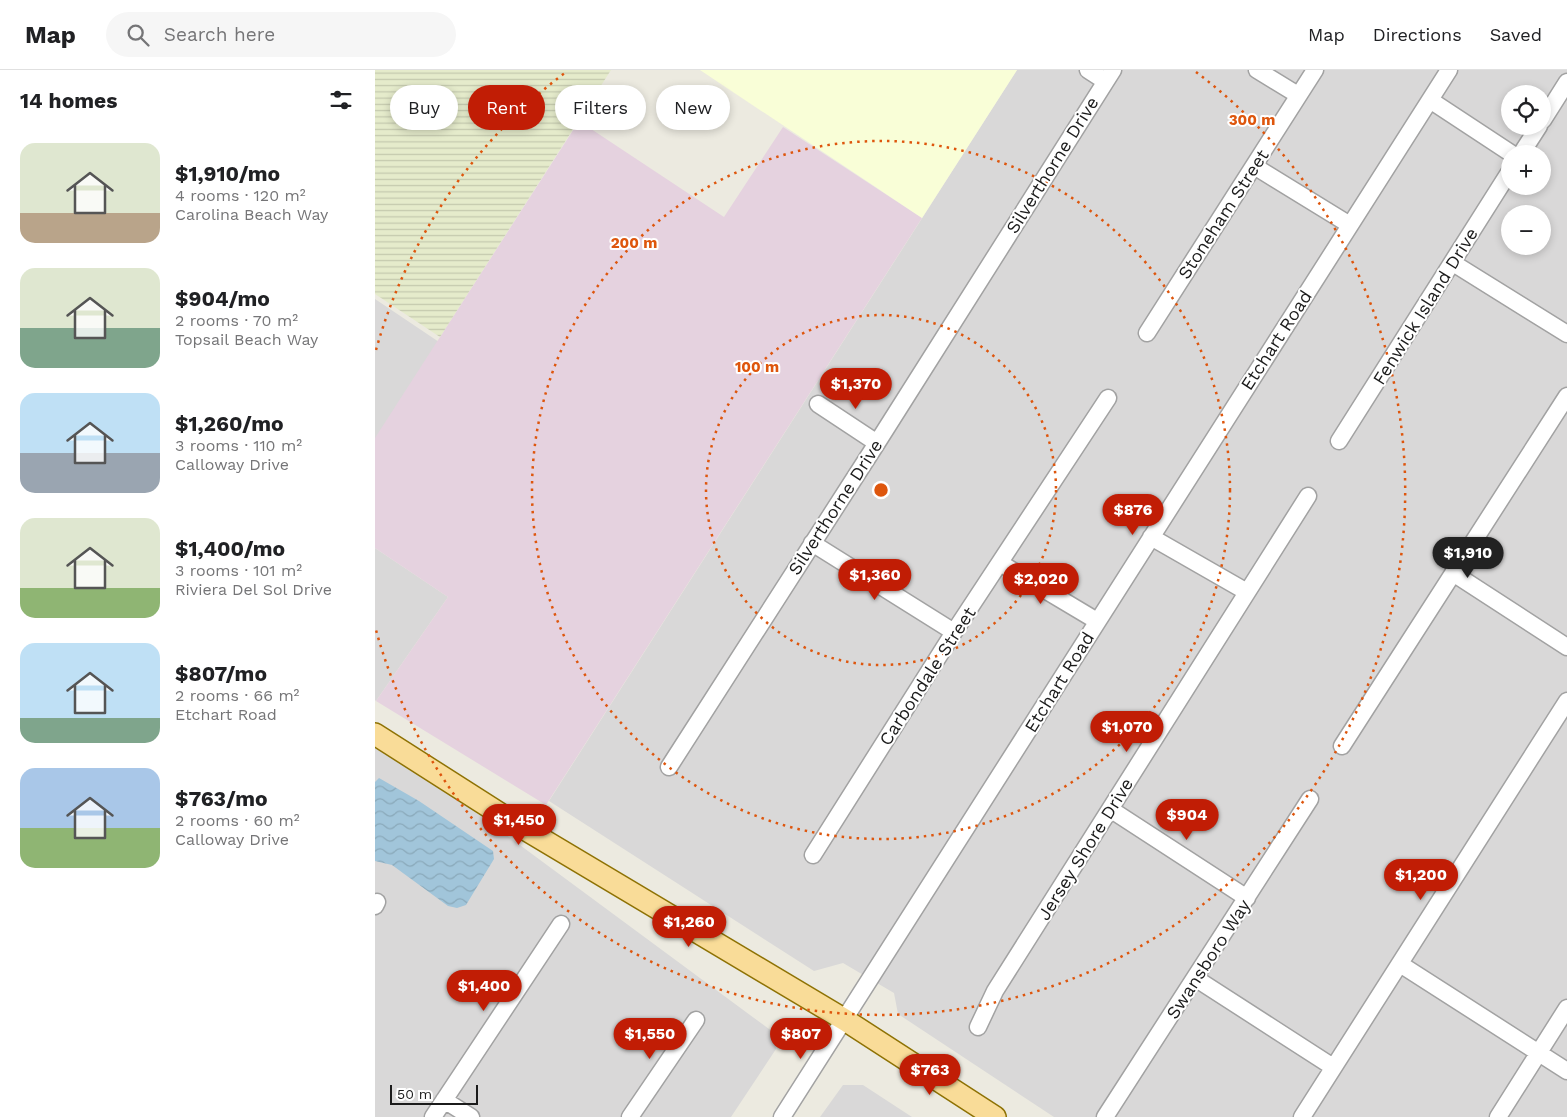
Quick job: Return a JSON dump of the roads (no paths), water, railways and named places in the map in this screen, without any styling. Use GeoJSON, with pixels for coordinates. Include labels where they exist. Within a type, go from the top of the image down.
{"type":"FeatureCollection","features":[{"type":"Feature","properties":{"kind":"main road"},"geometry":{"type":"LineString","coordinates":[[375,734],[508,819],[845,1020],[995,1117]]}},
{"type":"Feature","properties":{"kind":"street"},"geometry":{"type":"LineString","coordinates":[[1088,70],[1109,76]]}},
{"type":"Feature","properties":{"kind":"street"},"geometry":{"type":"LineString","coordinates":[[1257,70],[1298,95]]}},
{"type":"Feature","properties":{"kind":"street","name":"Stoneham Street"},"geometry":{"type":"LineString","coordinates":[[1147,333],[1315,70]]}},
{"type":"Feature","properties":{"kind":"street","name":"Etchart Road"},"geometry":{"type":"LineString","coordinates":[[782,1117],[1449,70]]}},
{"type":"Feature","properties":{"kind":"street","name":"Silverthorne Drive"},"geometry":{"type":"LineString","coordinates":[[669,767],[1109,76]]}},
{"type":"Feature","properties":{"kind":"street"},"geometry":{"type":"LineString","coordinates":[[1551,107],[1567,82]]}},
{"type":"Feature","properties":{"kind":"street"},"geometry":{"type":"LineString","coordinates":[[1429,100],[1501,147]]}},
{"type":"Feature","properties":{"kind":"street"},"geometry":{"type":"LineString","coordinates":[[1253,166],[1350,225]]}},
{"type":"Feature","properties":{"kind":"street","name":"Fenwick Island Drive"},"geometry":{"type":"LineString","coordinates":[[1339,441],[1501,186]]}},
{"type":"Feature","properties":{"kind":"street"},"geometry":{"type":"LineString","coordinates":[[1453,263],[1567,334]]}},
{"type":"Feature","properties":{"kind":"street"},"geometry":{"type":"LineString","coordinates":[[1342,746],[1567,396]]}},
{"type":"Feature","properties":{"kind":"street","name":"Carbondale Street"},"geometry":{"type":"LineString","coordinates":[[813,855],[954,632],[1108,398]]}},
{"type":"Feature","properties":{"kind":"street"},"geometry":{"type":"LineString","coordinates":[[818,404],[877,443]]}},
{"type":"Feature","properties":{"kind":"street","name":"Jersey Shore Drive"},"geometry":{"type":"LineString","coordinates":[[977,1027],[995,991],[1308,496]]}},
{"type":"Feature","properties":{"kind":"street"},"geometry":{"type":"LineString","coordinates":[[1151,537],[1247,592]]}},
{"type":"Feature","properties":{"kind":"street"},"geometry":{"type":"LineString","coordinates":[[812,543],[954,632]]}},
{"type":"Feature","properties":{"kind":"street"},"geometry":{"type":"LineString","coordinates":[[1000,563],[1097,622]]}},
{"type":"Feature","properties":{"kind":"street"},"geometry":{"type":"LineString","coordinates":[[1453,573],[1567,647]]}},
{"type":"Feature","properties":{"kind":"street"},"geometry":{"type":"LineString","coordinates":[[1302,1117],[1567,701]]}},
{"type":"Feature","properties":{"kind":"street","name":"Swansboro Way"},"geometry":{"type":"LineString","coordinates":[[1105,1117],[1309,799]]}},
{"type":"Feature","properties":{"kind":"street"},"geometry":{"type":"LineString","coordinates":[[1110,809],[1247,898]]}},
{"type":"Feature","properties":{"kind":"street"},"geometry":{"type":"LineString","coordinates":[[433,1117],[561,924]]}},
{"type":"Feature","properties":{"kind":"street"},"geometry":{"type":"LineString","coordinates":[[1400,964],[1567,1071]]}},
{"type":"Feature","properties":{"kind":"street"},"geometry":{"type":"LineString","coordinates":[[1195,978],[1333,1067]]}},
{"type":"Feature","properties":{"kind":"street"},"geometry":{"type":"LineString","coordinates":[[1498,1117],[1567,1008]]}},
{"type":"Feature","properties":{"kind":"street"},"geometry":{"type":"LineString","coordinates":[[630,1117],[696,1020]]}},
{"type":"Feature","properties":{"kind":"street"},"geometry":{"type":"LineString","coordinates":[[444,1100],[471,1117]]}},
{"type":"Feature","properties":{"kind":"water"},"geometry":{"type":"Polygon","coordinates":[[[379,778],[419,801],[493,851],[494,859],[466,905],[457,908],[448,906],[392,865],[375,861],[375,782],[379,778]]]}}]}
